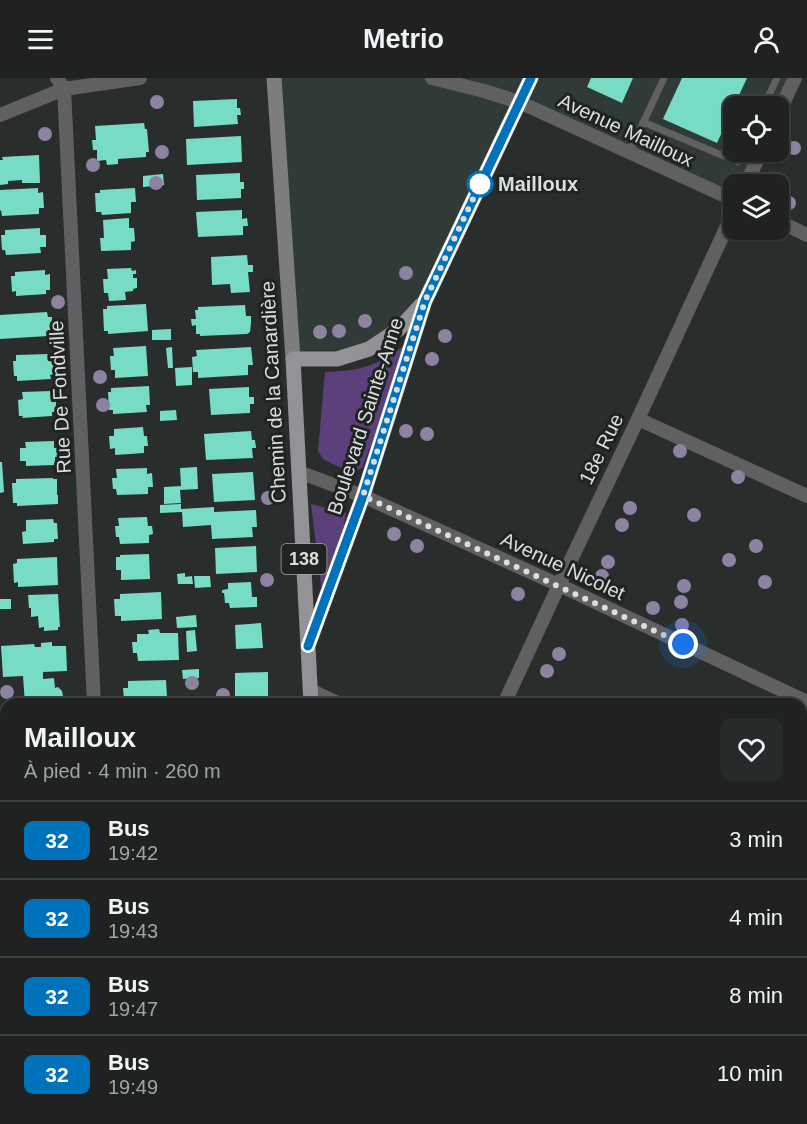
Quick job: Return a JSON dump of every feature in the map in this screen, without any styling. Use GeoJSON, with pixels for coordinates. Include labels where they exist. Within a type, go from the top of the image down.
{"type":"FeatureCollection","features":[{"type":"Feature","properties":{"kind":"main road","name":"Chemin de la Canardière"},"geometry":{"type":"LineString","coordinates":[[274,78],[294,359],[311,697]]}},
{"type":"Feature","properties":{"kind":"main road","name":"Boulevard Sainte-Anne"},"geometry":{"type":"LineString","coordinates":[[308,646],[363,496],[425,301],[531,78]]}},
{"type":"Feature","properties":{"kind":"main road","name":"Boulevard Sainte-Anne"},"geometry":{"type":"LineString","coordinates":[[294,359],[337,359],[369,350],[399,329],[425,301]]}},
{"type":"Feature","properties":{"kind":"street"},"geometry":{"type":"LineString","coordinates":[[0,115],[61,84],[140,78]]}},
{"type":"Feature","properties":{"kind":"street","name":"Avenue Mailloux"},"geometry":{"type":"LineString","coordinates":[[432,78],[519,102],[723,195]]}},
{"type":"Feature","properties":{"kind":"street"},"geometry":{"type":"LineString","coordinates":[[786,96],[795,78]]}},
{"type":"Feature","properties":{"kind":"street","name":"Rue De Fondville"},"geometry":{"type":"LineString","coordinates":[[61,84],[94,698]]}},
{"type":"Feature","properties":{"kind":"street"},"geometry":{"type":"LineString","coordinates":[[789,227],[807,235]]}},
{"type":"Feature","properties":{"kind":"street","name":"18e Rue"},"geometry":{"type":"LineString","coordinates":[[507,698],[723,235]]}},
{"type":"Feature","properties":{"kind":"street"},"geometry":{"type":"LineString","coordinates":[[638,419],[807,496]]}},
{"type":"Feature","properties":{"kind":"street","name":"Avenue Nicolet"},"geometry":{"type":"LineString","coordinates":[[299,472],[363,496],[798,698]]}},
{"type":"Feature","properties":{"kind":"lane"},"geometry":{"type":"LineString","coordinates":[[629,153],[664,78]]}},
{"type":"Feature","properties":{"kind":"lane"},"geometry":{"type":"LineString","coordinates":[[769,96],[777,78]]}},
{"type":"Feature","properties":{"kind":"lane"},"geometry":{"type":"LineString","coordinates":[[643,122],[723,156]]}},
{"type":"Feature","properties":{"kind":"shaded area"},"geometry":{"type":"Polygon","coordinates":[[[274,78],[795,78],[784,96],[723,96],[723,162],[756,162],[751,174],[723,174],[723,195],[519,102],[425,301],[369,349],[293,359],[274,78]]]}},
{"type":"Feature","properties":{"kind":"shaded area"},"geometry":{"type":"Polygon","coordinates":[[[412,338],[362,468],[351,473],[323,459],[318,451],[325,372],[362,368],[392,354],[412,338]]]}},
{"type":"Feature","properties":{"kind":"shaded area"},"geometry":{"type":"Polygon","coordinates":[[[311,504],[346,513],[331,601],[323,601],[311,504]]]}},
{"type":"Feature","properties":{"kind":"building"},"geometry":{"type":"Polygon","coordinates":[[[591,78],[633,78],[622,103],[587,87],[591,78]]]}},
{"type":"Feature","properties":{"kind":"building"},"geometry":{"type":"Polygon","coordinates":[[[682,78],[747,78],[739,96],[723,96],[723,130],[717,143],[663,119],[682,78]]]}},
{"type":"Feature","properties":{"kind":"building"},"geometry":{"type":"Polygon","coordinates":[[[237,99],[237,108],[240,108],[241,115],[237,115],[238,124],[194,127],[193,101],[237,99]]]}},
{"type":"Feature","properties":{"kind":"building"},"geometry":{"type":"Polygon","coordinates":[[[144,123],[147,129],[149,152],[146,152],[146,157],[118,159],[118,164],[107,165],[106,160],[97,161],[97,150],[93,150],[92,140],[96,140],[95,126],[144,123]]]}},
{"type":"Feature","properties":{"kind":"building"},"geometry":{"type":"Polygon","coordinates":[[[241,136],[242,162],[187,165],[186,139],[241,136]]]}},
{"type":"Feature","properties":{"kind":"building"},"geometry":{"type":"Polygon","coordinates":[[[39,155],[40,183],[22,183],[22,180],[8,181],[8,184],[0,185],[2,157],[39,155]]]}},
{"type":"Feature","properties":{"kind":"building"},"geometry":{"type":"Polygon","coordinates":[[[240,173],[240,182],[244,182],[241,198],[197,200],[196,175],[240,173]]]}},
{"type":"Feature","properties":{"kind":"building"},"geometry":{"type":"Polygon","coordinates":[[[163,174],[164,185],[143,187],[143,176],[163,174]]]}},
{"type":"Feature","properties":{"kind":"building"},"geometry":{"type":"Polygon","coordinates":[[[38,188],[38,193],[43,192],[44,208],[39,208],[39,214],[2,216],[0,190],[38,188]]]}},
{"type":"Feature","properties":{"kind":"building"},"geometry":{"type":"Polygon","coordinates":[[[135,188],[136,202],[131,202],[131,213],[102,215],[101,212],[96,212],[95,193],[100,193],[100,190],[135,188]]]}},
{"type":"Feature","properties":{"kind":"building"},"geometry":{"type":"Polygon","coordinates":[[[242,210],[242,219],[247,218],[248,226],[243,226],[243,235],[198,237],[196,212],[242,210]]]}},
{"type":"Feature","properties":{"kind":"building"},"geometry":{"type":"Polygon","coordinates":[[[129,218],[129,228],[134,228],[135,241],[131,242],[131,250],[101,251],[100,238],[104,238],[103,220],[129,218]]]}},
{"type":"Feature","properties":{"kind":"building"},"geometry":{"type":"Polygon","coordinates":[[[40,228],[40,235],[46,235],[46,247],[40,247],[41,253],[6,255],[5,250],[2,250],[1,235],[5,235],[5,230],[40,228]]]}},
{"type":"Feature","properties":{"kind":"building"},"geometry":{"type":"Polygon","coordinates":[[[247,255],[248,265],[253,265],[253,272],[248,272],[250,292],[231,293],[230,284],[212,285],[211,257],[247,255]]]}},
{"type":"Feature","properties":{"kind":"building"},"geometry":{"type":"Polygon","coordinates":[[[131,268],[132,271],[136,270],[133,278],[137,278],[137,288],[125,292],[126,300],[109,301],[108,293],[104,293],[103,279],[108,279],[107,269],[131,268]]]}},
{"type":"Feature","properties":{"kind":"building"},"geometry":{"type":"Polygon","coordinates":[[[45,270],[45,275],[50,274],[50,290],[46,290],[46,294],[16,296],[16,291],[12,292],[11,276],[15,276],[15,272],[45,270]]]}},
{"type":"Feature","properties":{"kind":"building"},"geometry":{"type":"Polygon","coordinates":[[[146,304],[148,331],[108,334],[108,331],[104,331],[103,309],[107,309],[107,306],[146,304]]]}},
{"type":"Feature","properties":{"kind":"building"},"geometry":{"type":"Polygon","coordinates":[[[245,305],[246,316],[251,316],[250,332],[247,334],[200,336],[196,334],[196,325],[192,326],[191,319],[196,319],[195,310],[198,310],[198,307],[245,305]]]}},
{"type":"Feature","properties":{"kind":"building"},"geometry":{"type":"Polygon","coordinates":[[[47,312],[48,317],[52,317],[52,330],[48,330],[48,336],[0,339],[0,315],[47,312]]]}},
{"type":"Feature","properties":{"kind":"building"},"geometry":{"type":"Polygon","coordinates":[[[171,329],[171,340],[152,340],[152,330],[171,329]]]}},
{"type":"Feature","properties":{"kind":"building"},"geometry":{"type":"Polygon","coordinates":[[[146,346],[148,376],[115,378],[115,370],[111,370],[110,356],[114,356],[113,348],[146,346]]]}},
{"type":"Feature","properties":{"kind":"building"},"geometry":{"type":"Polygon","coordinates":[[[172,347],[173,368],[168,368],[166,348],[172,347]]]}},
{"type":"Feature","properties":{"kind":"building"},"geometry":{"type":"Polygon","coordinates":[[[251,347],[253,365],[248,365],[248,375],[198,378],[198,372],[193,372],[192,357],[197,356],[196,350],[251,347]]]}},
{"type":"Feature","properties":{"kind":"building"},"geometry":{"type":"Polygon","coordinates":[[[50,354],[50,358],[54,357],[55,374],[50,375],[51,379],[17,381],[17,376],[14,376],[13,361],[16,361],[16,355],[50,354]]]}},
{"type":"Feature","properties":{"kind":"building"},"geometry":{"type":"Polygon","coordinates":[[[192,367],[192,385],[176,386],[175,368],[192,367]]]}},
{"type":"Feature","properties":{"kind":"building"},"geometry":{"type":"Polygon","coordinates":[[[149,386],[150,405],[146,405],[147,412],[113,414],[113,410],[109,410],[108,392],[111,392],[111,388],[149,386]]]}},
{"type":"Feature","properties":{"kind":"building"},"geometry":{"type":"Polygon","coordinates":[[[249,387],[249,397],[254,397],[254,404],[250,404],[250,413],[211,415],[209,389],[249,387]]]}},
{"type":"Feature","properties":{"kind":"building"},"geometry":{"type":"Polygon","coordinates":[[[51,391],[52,395],[56,395],[56,412],[52,412],[52,416],[22,418],[23,416],[19,416],[18,400],[23,399],[22,392],[51,391]]]}},
{"type":"Feature","properties":{"kind":"building"},"geometry":{"type":"Polygon","coordinates":[[[176,410],[177,420],[160,421],[160,411],[176,410]]]}},
{"type":"Feature","properties":{"kind":"building"},"geometry":{"type":"Polygon","coordinates":[[[143,427],[148,446],[144,446],[144,453],[115,455],[115,448],[110,449],[109,436],[114,436],[114,429],[143,427]]]}},
{"type":"Feature","properties":{"kind":"building"},"geometry":{"type":"Polygon","coordinates":[[[251,431],[256,448],[252,448],[253,458],[206,460],[204,434],[251,431]]]}},
{"type":"Feature","properties":{"kind":"building"},"geometry":{"type":"Polygon","coordinates":[[[54,441],[54,448],[59,448],[59,457],[55,457],[55,465],[26,466],[26,461],[20,461],[20,448],[26,448],[25,442],[54,441]]]}},
{"type":"Feature","properties":{"kind":"building"},"geometry":{"type":"Polygon","coordinates":[[[0,462],[2,462],[4,492],[0,493],[0,462]]]}},
{"type":"Feature","properties":{"kind":"building"},"geometry":{"type":"Polygon","coordinates":[[[197,467],[198,489],[180,490],[181,503],[164,504],[164,487],[181,486],[180,468],[197,467]]]}},
{"type":"Feature","properties":{"kind":"building"},"geometry":{"type":"Polygon","coordinates":[[[147,468],[147,474],[152,473],[153,487],[148,487],[148,494],[117,495],[116,489],[113,489],[112,478],[117,478],[116,469],[147,468]]]}},
{"type":"Feature","properties":{"kind":"building"},"geometry":{"type":"Polygon","coordinates":[[[253,472],[255,500],[214,502],[212,474],[253,472]]]}},
{"type":"Feature","properties":{"kind":"building"},"geometry":{"type":"Polygon","coordinates":[[[16,479],[57,479],[58,504],[17,506],[17,503],[13,503],[12,483],[16,483],[16,479]]]}},
{"type":"Feature","properties":{"kind":"building"},"geometry":{"type":"Polygon","coordinates":[[[181,504],[181,509],[214,507],[214,512],[256,510],[257,527],[252,527],[253,537],[212,539],[211,525],[183,527],[182,512],[160,513],[160,505],[181,504]]]}},
{"type":"Feature","properties":{"kind":"building"},"geometry":{"type":"Polygon","coordinates":[[[147,517],[148,526],[152,526],[153,534],[149,535],[149,543],[120,544],[119,537],[116,537],[115,526],[119,526],[118,518],[147,517]]]}},
{"type":"Feature","properties":{"kind":"building"},"geometry":{"type":"Polygon","coordinates":[[[53,519],[54,523],[57,523],[58,539],[54,539],[54,542],[23,544],[22,532],[26,531],[26,520],[53,519]]]}},
{"type":"Feature","properties":{"kind":"building"},"geometry":{"type":"Polygon","coordinates":[[[256,546],[257,572],[216,574],[215,548],[256,546]]]}},
{"type":"Feature","properties":{"kind":"building"},"geometry":{"type":"Polygon","coordinates":[[[149,554],[150,579],[121,580],[121,570],[116,570],[116,557],[149,554]]]}},
{"type":"Feature","properties":{"kind":"building"},"geometry":{"type":"Polygon","coordinates":[[[57,557],[58,585],[18,587],[18,582],[14,583],[13,564],[17,563],[17,559],[57,557]]]}},
{"type":"Feature","properties":{"kind":"building"},"geometry":{"type":"Polygon","coordinates":[[[185,573],[185,577],[192,576],[193,584],[178,584],[177,574],[185,573]]]}},
{"type":"Feature","properties":{"kind":"building"},"geometry":{"type":"Polygon","coordinates":[[[194,576],[210,576],[211,587],[195,588],[194,576]]]}},
{"type":"Feature","properties":{"kind":"building"},"geometry":{"type":"Polygon","coordinates":[[[251,582],[252,597],[257,597],[257,607],[230,608],[229,603],[225,603],[222,590],[228,589],[228,583],[251,582]]]}},
{"type":"Feature","properties":{"kind":"building"},"geometry":{"type":"Polygon","coordinates":[[[161,592],[162,619],[121,621],[121,616],[115,616],[114,599],[120,599],[120,594],[161,592]]]}},
{"type":"Feature","properties":{"kind":"building"},"geometry":{"type":"Polygon","coordinates":[[[58,594],[60,627],[58,630],[44,631],[44,627],[39,628],[38,616],[31,617],[28,595],[58,594]]]}},
{"type":"Feature","properties":{"kind":"building"},"geometry":{"type":"Polygon","coordinates":[[[0,599],[11,599],[11,609],[0,609],[0,599]]]}},
{"type":"Feature","properties":{"kind":"building"},"geometry":{"type":"Polygon","coordinates":[[[196,615],[197,627],[177,628],[176,617],[196,615]]]}},
{"type":"Feature","properties":{"kind":"building"},"geometry":{"type":"Polygon","coordinates":[[[261,623],[263,648],[236,649],[235,625],[261,623]]]}},
{"type":"Feature","properties":{"kind":"building"},"geometry":{"type":"Polygon","coordinates":[[[159,629],[160,633],[178,633],[179,660],[138,661],[137,653],[133,653],[132,642],[137,642],[137,634],[149,634],[148,630],[159,629]]]}},
{"type":"Feature","properties":{"kind":"building"},"geometry":{"type":"Polygon","coordinates":[[[195,630],[197,651],[187,652],[186,631],[195,630]]]}},
{"type":"Feature","properties":{"kind":"building"},"geometry":{"type":"Polygon","coordinates":[[[52,642],[52,646],[66,646],[67,671],[43,672],[43,679],[54,678],[55,688],[58,687],[62,691],[61,698],[25,698],[23,676],[3,677],[1,646],[34,644],[35,647],[41,647],[41,643],[52,642]]]}},
{"type":"Feature","properties":{"kind":"building"},"geometry":{"type":"Polygon","coordinates":[[[199,669],[199,678],[183,679],[182,670],[199,669]]]}},
{"type":"Feature","properties":{"kind":"building"},"geometry":{"type":"Polygon","coordinates":[[[268,672],[268,698],[235,698],[235,673],[268,672]]]}},
{"type":"Feature","properties":{"kind":"building"},"geometry":{"type":"Polygon","coordinates":[[[166,680],[167,697],[124,698],[123,688],[128,688],[128,681],[166,680]]]}},
{"type":"Feature","properties":{"kind":"bus line","name":"32"},"geometry":{"type":"LineString","coordinates":[[308,646],[363,496],[425,301],[531,78]]}},
{"type":"Feature","properties":{"kind":"place","name":"Mailloux"},"geometry":{"type":"Point","coordinates":[480,184]}},
{"type":"Feature","properties":{"kind":"route"},"geometry":{"type":"LineString","coordinates":[[480,184],[481,182],[425,301],[363,496],[683,644]]}}]}
